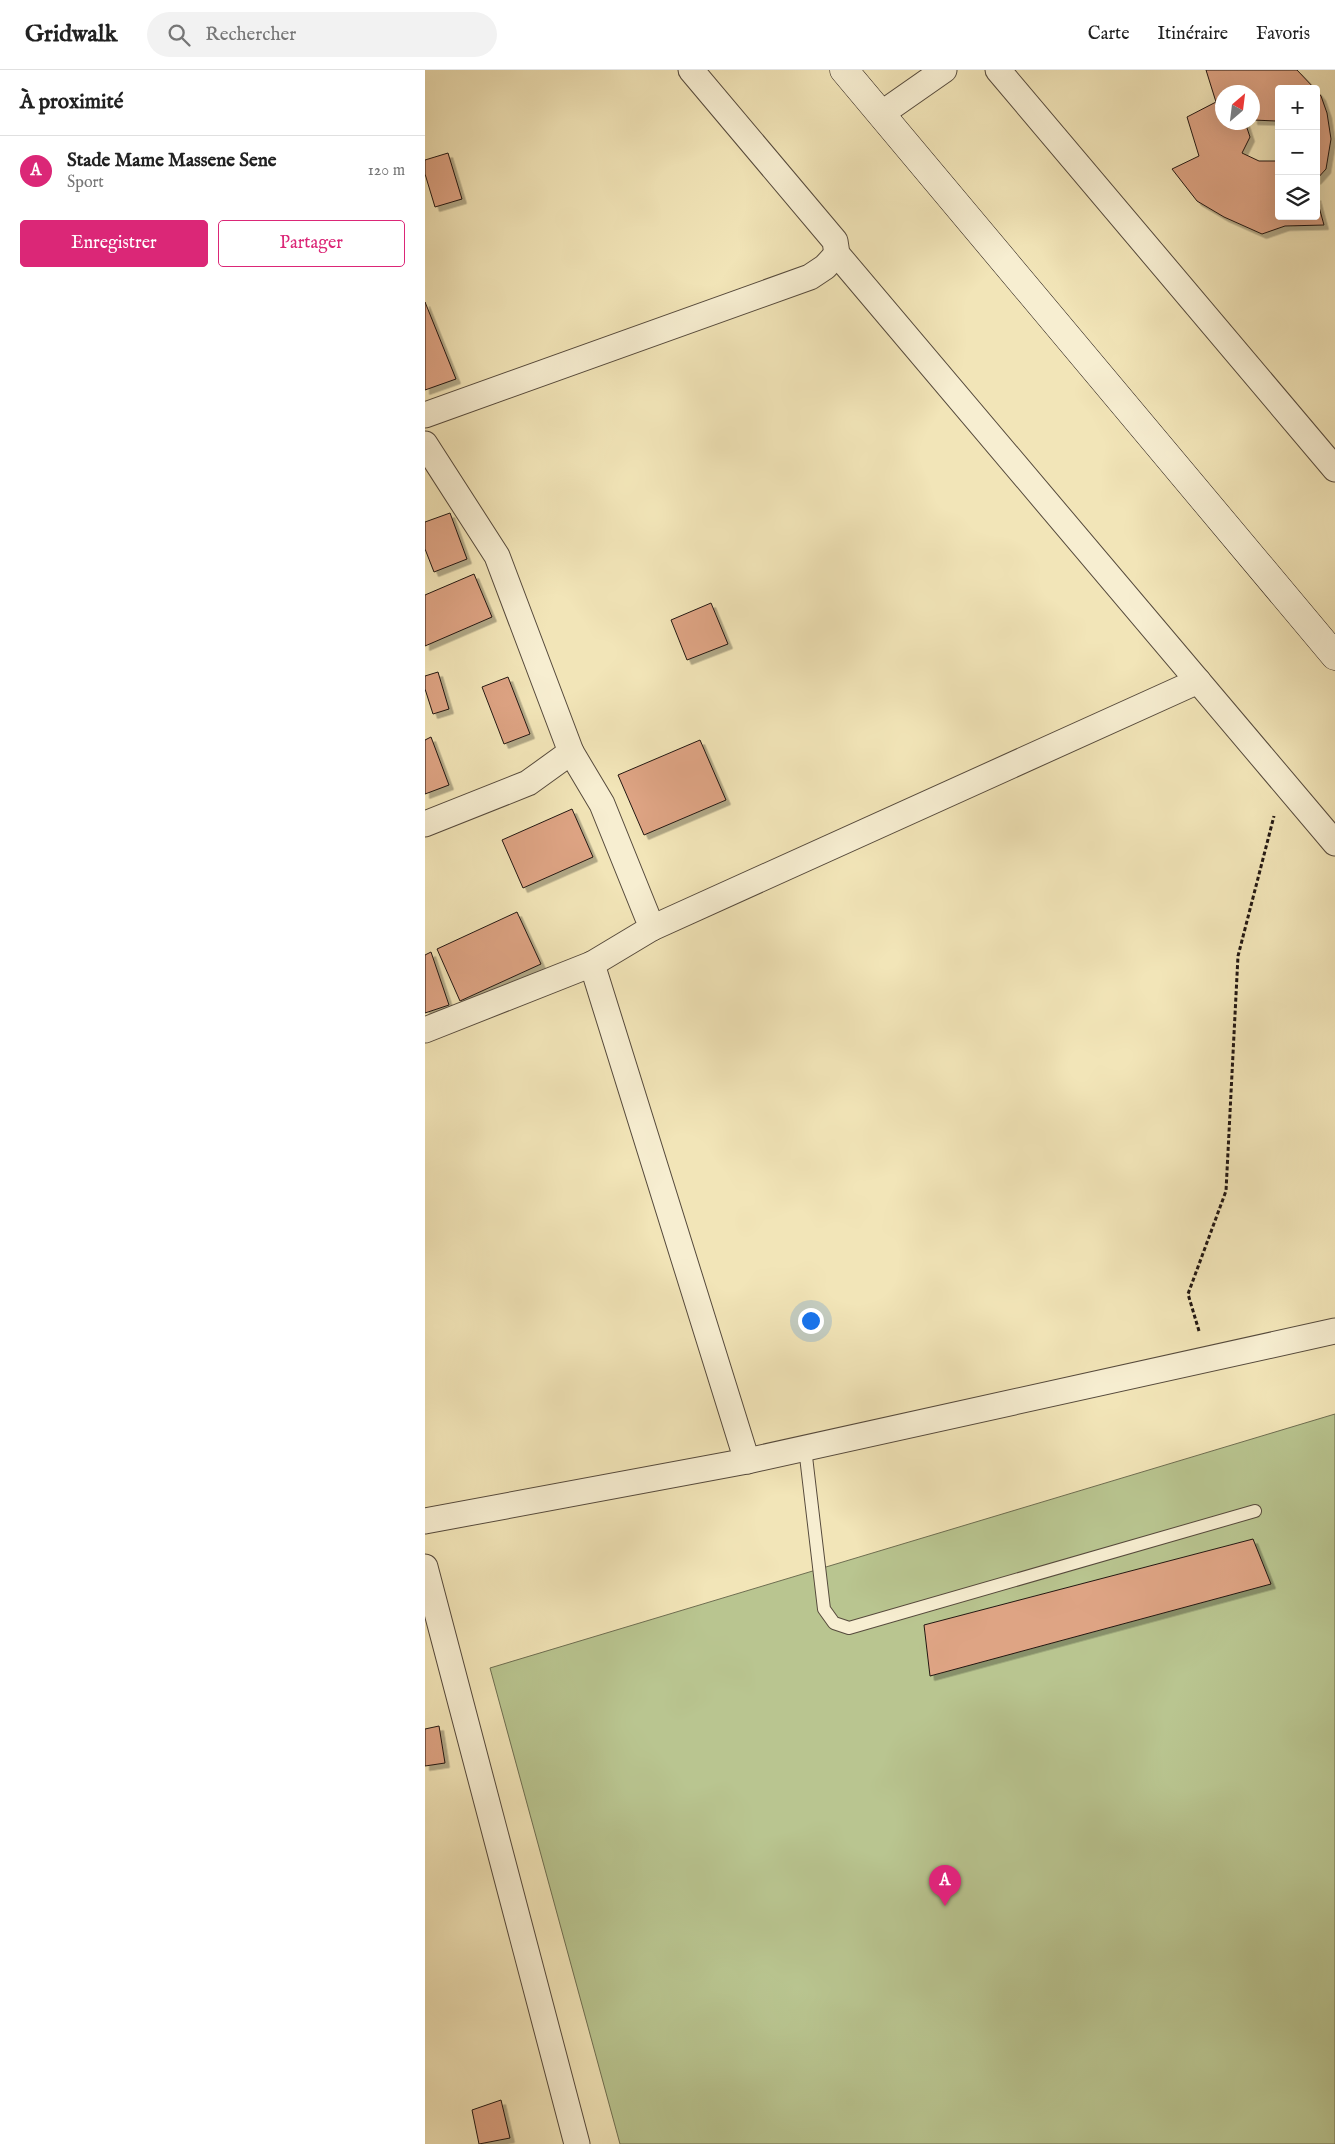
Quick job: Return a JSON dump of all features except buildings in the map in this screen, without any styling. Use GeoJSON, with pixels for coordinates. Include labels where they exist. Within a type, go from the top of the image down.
{"type":"FeatureCollection","features":[{"type":"Feature","properties":{"kind":"street"},"geometry":{"type":"LineString","coordinates":[[691,70],[835,241],[837,254],[1335,843]]}},
{"type":"Feature","properties":{"kind":"street"},"geometry":{"type":"LineString","coordinates":[[845,70],[1335,656]]}},
{"type":"Feature","properties":{"kind":"street"},"geometry":{"type":"LineString","coordinates":[[881,114],[944,70]]}},
{"type":"Feature","properties":{"kind":"street"},"geometry":{"type":"LineString","coordinates":[[998,70],[1335,469]]}},
{"type":"Feature","properties":{"kind":"street"},"geometry":{"type":"LineString","coordinates":[[425,415],[810,277],[825,267],[837,254]]}},
{"type":"Feature","properties":{"kind":"street"},"geometry":{"type":"LineString","coordinates":[[425,444],[497,556],[571,752],[602,804],[652,928]]}},
{"type":"Feature","properties":{"kind":"street"},"geometry":{"type":"LineString","coordinates":[[425,1030],[592,964],[652,928],[1198,680]]}},
{"type":"Feature","properties":{"kind":"street"},"geometry":{"type":"LineString","coordinates":[[425,824],[528,783],[571,752]]}},
{"type":"Feature","properties":{"kind":"street"},"geometry":{"type":"LineString","coordinates":[[592,964],[747,1461]]}},
{"type":"Feature","properties":{"kind":"street"},"geometry":{"type":"LineString","coordinates":[[425,1521],[747,1461],[1335,1331]]}},
{"type":"Feature","properties":{"kind":"street"},"geometry":{"type":"LineString","coordinates":[[425,1567],[577,2144]]}},
{"type":"Feature","properties":{"kind":"lane"},"geometry":{"type":"LineString","coordinates":[[805,1448],[824,1609],[834,1622],[849,1628],[1255,1512]]}},
{"type":"Feature","properties":{"kind":"path"},"geometry":{"type":"LineString","coordinates":[[1207,1360],[1188,1294],[1226,1191],[1238,956],[1283,782]]}},
{"type":"Feature","properties":{"kind":"green space"},"geometry":{"type":"Polygon","coordinates":[[[1335,1414],[1335,2144],[620,2144],[490,1668],[1335,1414]]]}},
{"type":"Feature","properties":{"kind":"place","name":"Stade Mame Massene Sene"},"geometry":{"type":"Point","coordinates":[945,1906]}}]}
